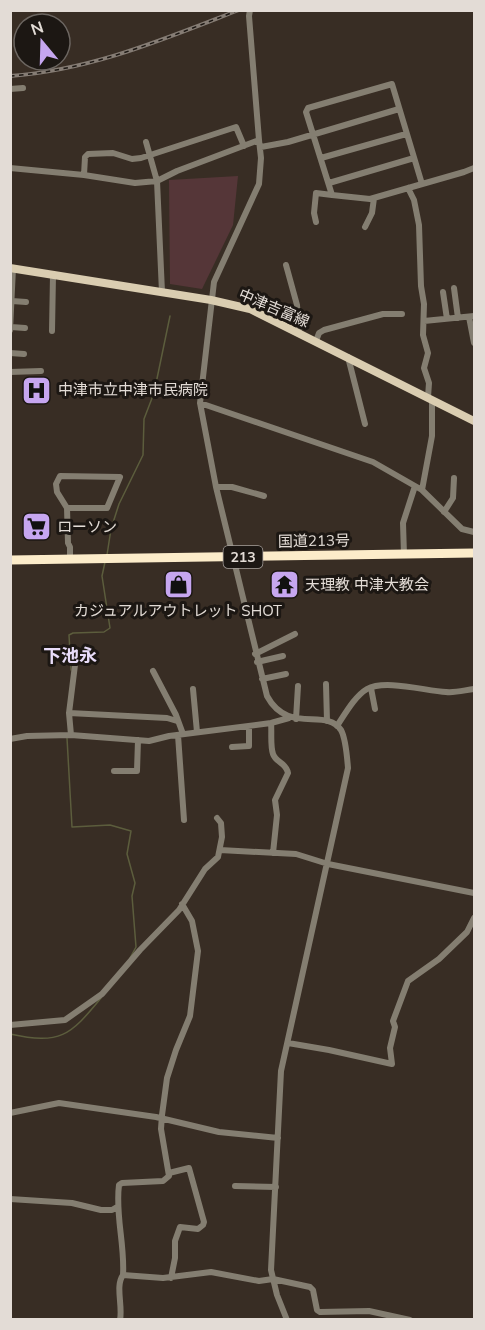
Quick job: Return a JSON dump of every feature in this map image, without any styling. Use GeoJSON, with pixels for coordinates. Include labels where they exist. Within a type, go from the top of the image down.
{"type":"FeatureCollection","features":[{"type":"Feature","properties":{"kind":"highway","name":"国道213号"},"geometry":{"type":"LineString","coordinates":[[10,560],[474,553]]}},
{"type":"Feature","properties":{"kind":"main road","name":"中津吉富線"},"geometry":{"type":"LineString","coordinates":[[12,268],[211,300],[250,309],[474,421]]}},
{"type":"Feature","properties":{"kind":"street"},"geometry":{"type":"LineString","coordinates":[[250,10],[260,144],[259,184],[218,272],[211,300],[200,403],[216,487],[265,692],[272,705],[293,718]]}},
{"type":"Feature","properties":{"kind":"street"},"geometry":{"type":"LineString","coordinates":[[332,195],[306,112],[308,108],[392,84],[422,184]]}},
{"type":"Feature","properties":{"kind":"street"},"geometry":{"type":"LineString","coordinates":[[10,89],[23,88]]}},
{"type":"Feature","properties":{"kind":"street"},"geometry":{"type":"LineString","coordinates":[[10,168],[84,175],[135,183],[157,181],[177,171],[244,146],[288,142],[399,109]]}},
{"type":"Feature","properties":{"kind":"street"},"geometry":{"type":"LineString","coordinates":[[84,175],[85,157],[88,154],[113,153],[132,159],[236,127],[244,146]]}},
{"type":"Feature","properties":{"kind":"street"},"geometry":{"type":"LineString","coordinates":[[321,158],[406,134]]}},
{"type":"Feature","properties":{"kind":"street"},"geometry":{"type":"LineString","coordinates":[[146,142],[157,181],[162,292]]}},
{"type":"Feature","properties":{"kind":"street"},"geometry":{"type":"LineString","coordinates":[[328,183],[414,158]]}},
{"type":"Feature","properties":{"kind":"street"},"geometry":{"type":"LineString","coordinates":[[316,222],[314,213],[316,193],[360,199],[374,198],[474,168]]}},
{"type":"Feature","properties":{"kind":"street"},"geometry":{"type":"LineString","coordinates":[[408,188],[415,204],[419,225],[424,339],[428,350],[424,366],[429,383],[432,436],[422,490]]}},
{"type":"Feature","properties":{"kind":"street"},"geometry":{"type":"LineString","coordinates":[[366,227],[372,213],[374,198]]}},
{"type":"Feature","properties":{"kind":"street"},"geometry":{"type":"LineString","coordinates":[[286,265],[297,305],[299,333]]}},
{"type":"Feature","properties":{"kind":"street"},"geometry":{"type":"LineString","coordinates":[[12,268],[11,328],[25,328]]}},
{"type":"Feature","properties":{"kind":"street"},"geometry":{"type":"LineString","coordinates":[[52,331],[53,275]]}},
{"type":"Feature","properties":{"kind":"street"},"geometry":{"type":"LineString","coordinates":[[454,288],[458,318]]}},
{"type":"Feature","properties":{"kind":"street"},"geometry":{"type":"LineString","coordinates":[[444,292],[447,319]]}},
{"type":"Feature","properties":{"kind":"street"},"geometry":{"type":"LineString","coordinates":[[12,301],[26,302]]}},
{"type":"Feature","properties":{"kind":"street"},"geometry":{"type":"LineString","coordinates":[[316,341],[319,333],[324,330],[381,315],[402,314]]}},
{"type":"Feature","properties":{"kind":"street"},"geometry":{"type":"LineString","coordinates":[[424,321],[472,317],[474,343]]}},
{"type":"Feature","properties":{"kind":"street"},"geometry":{"type":"LineString","coordinates":[[10,353],[24,354]]}},
{"type":"Feature","properties":{"kind":"street"},"geometry":{"type":"LineString","coordinates":[[348,357],[365,424]]}},
{"type":"Feature","properties":{"kind":"street"},"geometry":{"type":"LineString","coordinates":[[10,372],[41,371]]}},
{"type":"Feature","properties":{"kind":"street"},"geometry":{"type":"LineString","coordinates":[[200,403],[369,459],[422,490],[462,529],[474,532]]}},
{"type":"Feature","properties":{"kind":"street"},"geometry":{"type":"LineString","coordinates":[[67,508],[107,508],[120,477],[60,477],[56,484],[57,492],[67,508],[70,560]]}},
{"type":"Feature","properties":{"kind":"street"},"geometry":{"type":"LineString","coordinates":[[444,512],[453,498],[454,478]]}},
{"type":"Feature","properties":{"kind":"street"},"geometry":{"type":"LineString","coordinates":[[404,555],[403,523],[415,486]]}},
{"type":"Feature","properties":{"kind":"street"},"geometry":{"type":"LineString","coordinates":[[216,487],[232,487],[264,496]]}},
{"type":"Feature","properties":{"kind":"street"},"geometry":{"type":"LineString","coordinates":[[255,654],[295,634]]}},
{"type":"Feature","properties":{"kind":"street"},"geometry":{"type":"LineString","coordinates":[[257,662],[283,656]]}},
{"type":"Feature","properties":{"kind":"street"},"geometry":{"type":"LineString","coordinates":[[70,735],[69,713],[75,664]]}},
{"type":"Feature","properties":{"kind":"street"},"geometry":{"type":"LineString","coordinates":[[153,671],[177,721],[180,734],[184,820]]}},
{"type":"Feature","properties":{"kind":"street"},"geometry":{"type":"LineString","coordinates":[[262,679],[286,674]]}},
{"type":"Feature","properties":{"kind":"street"},"geometry":{"type":"LineString","coordinates":[[326,684],[327,721]]}},
{"type":"Feature","properties":{"kind":"street"},"geometry":{"type":"LineString","coordinates":[[337,726],[367,689],[386,685],[449,692],[474,689]]}},
{"type":"Feature","properties":{"kind":"street"},"geometry":{"type":"LineString","coordinates":[[293,718],[298,686]]}},
{"type":"Feature","properties":{"kind":"street"},"geometry":{"type":"LineString","coordinates":[[371,688],[375,709]]}},
{"type":"Feature","properties":{"kind":"street"},"geometry":{"type":"LineString","coordinates":[[193,689],[197,732]]}},
{"type":"Feature","properties":{"kind":"street"},"geometry":{"type":"LineString","coordinates":[[69,713],[167,718],[177,721]]}},
{"type":"Feature","properties":{"kind":"street"},"geometry":{"type":"LineString","coordinates":[[10,739],[27,736],[70,735],[149,741],[180,734],[272,723],[293,718],[327,721],[337,726],[343,734],[348,768],[280,1085],[272,1263],[273,1279],[287,1320]]}},
{"type":"Feature","properties":{"kind":"street"},"geometry":{"type":"LineString","coordinates":[[272,723],[272,753],[275,759],[285,765],[288,773],[275,800],[277,815],[273,853]]}},
{"type":"Feature","properties":{"kind":"street"},"geometry":{"type":"LineString","coordinates":[[232,747],[249,746],[249,726]]}},
{"type":"Feature","properties":{"kind":"street"},"geometry":{"type":"LineString","coordinates":[[114,771],[138,771],[138,740]]}},
{"type":"Feature","properties":{"kind":"street"},"geometry":{"type":"LineString","coordinates":[[10,1025],[36,1021],[61,1021],[102,994],[182,904],[205,869],[218,857],[222,829],[217,818]]}},
{"type":"Feature","properties":{"kind":"street"},"geometry":{"type":"LineString","coordinates":[[220,850],[296,854],[328,864],[474,893]]}},
{"type":"Feature","properties":{"kind":"street"},"geometry":{"type":"LineString","coordinates":[[120,1320],[122,1308],[119,1281],[123,1275],[123,1245],[117,1207],[118,1187],[120,1184],[163,1180],[168,1178],[169,1173],[161,1119],[167,1078],[181,1035],[190,1016],[198,951],[192,921],[182,904]]}},
{"type":"Feature","properties":{"kind":"street"},"geometry":{"type":"LineString","coordinates":[[288,1043],[392,1064],[390,1048],[395,1027],[393,1021],[408,981],[439,959],[466,932],[474,918]]}},
{"type":"Feature","properties":{"kind":"street"},"geometry":{"type":"LineString","coordinates":[[10,1113],[59,1104],[118,1111],[219,1132],[278,1138]]}},
{"type":"Feature","properties":{"kind":"street"},"geometry":{"type":"LineString","coordinates":[[169,1173],[189,1168],[204,1222],[204,1225],[198,1229],[180,1227],[175,1241],[175,1258],[171,1278]]}},
{"type":"Feature","properties":{"kind":"street"},"geometry":{"type":"LineString","coordinates":[[235,1186],[276,1187]]}},
{"type":"Feature","properties":{"kind":"street"},"geometry":{"type":"LineString","coordinates":[[10,1199],[72,1203],[101,1210],[112,1210],[117,1207]]}},
{"type":"Feature","properties":{"kind":"street"},"geometry":{"type":"LineString","coordinates":[[123,1275],[171,1278],[211,1272],[259,1281],[273,1279],[310,1287],[313,1290],[317,1310],[320,1312],[369,1311],[410,1320]]}},
{"type":"Feature","properties":{"kind":"shaded area"},"geometry":{"type":"Polygon","coordinates":[[[238,176],[233,225],[202,289],[170,284],[169,180],[238,176]]]}},
{"type":"Feature","properties":{"kind":"waterway"},"geometry":{"type":"LineString","coordinates":[[107,555],[111,529],[119,504],[143,455],[144,419],[154,393],[170,316]]}},
{"type":"Feature","properties":{"kind":"waterway"},"geometry":{"type":"LineString","coordinates":[[71,670],[69,635],[104,632],[110,628],[102,576],[105,562]]}},
{"type":"Feature","properties":{"kind":"waterway"},"geometry":{"type":"LineString","coordinates":[[67,738],[72,827],[110,825],[131,831],[127,854],[135,883],[132,896],[136,947],[130,958]]}},
{"type":"Feature","properties":{"kind":"waterway"},"geometry":{"type":"LineString","coordinates":[[10,1034],[41,1038],[63,1034],[81,1021],[101,998]]}},
{"type":"Feature","properties":{"kind":"railway"},"geometry":{"type":"LineString","coordinates":[[10,76],[70,67],[127,52],[239,10]]}},
{"type":"Feature","properties":{"kind":"place","name":"中津市立中津市民病院"},"geometry":{"type":"Point","coordinates":[37,390]}},
{"type":"Feature","properties":{"kind":"place","name":"ローソン"},"geometry":{"type":"Point","coordinates":[36,527]}},
{"type":"Feature","properties":{"kind":"place","name":"カジュアルアウトレット SHOT"},"geometry":{"type":"Point","coordinates":[178,584]}},
{"type":"Feature","properties":{"kind":"place","name":"天理教 中津大教会"},"geometry":{"type":"Point","coordinates":[284,585]}},
{"type":"Feature","properties":{"kind":"district","name":"下池永"},"geometry":{"type":"Point","coordinates":[70,656]}}]}
